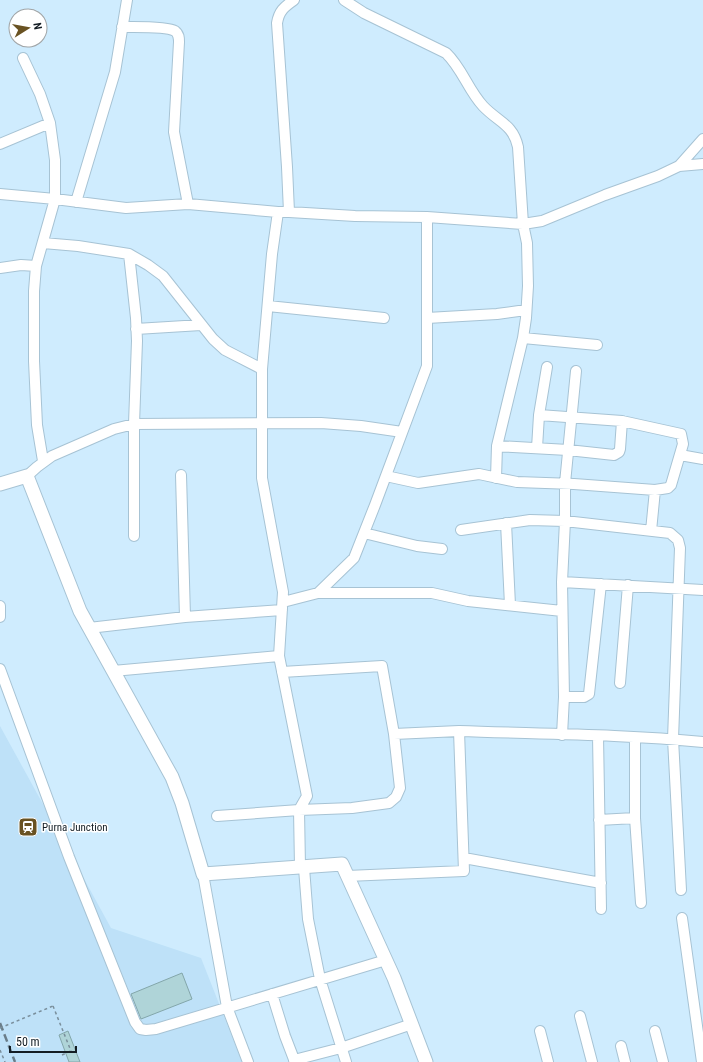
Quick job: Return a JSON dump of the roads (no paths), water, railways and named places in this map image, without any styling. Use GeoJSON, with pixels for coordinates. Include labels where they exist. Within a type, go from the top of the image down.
{"type":"FeatureCollection","features":[{"type":"Feature","properties":{"kind":"main road"},"geometry":{"type":"LineString","coordinates":[[0,484],[27,476],[80,611],[172,777],[182,803],[203,874],[342,864],[386,960],[426,1062]]}},
{"type":"Feature","properties":{"kind":"street"},"geometry":{"type":"LineString","coordinates":[[76,202],[115,72],[127,0]]}},
{"type":"Feature","properties":{"kind":"street"},"geometry":{"type":"LineString","coordinates":[[294,0],[280,12],[277,23],[287,167],[283,212],[272,254],[262,369],[262,478],[282,584],[279,656],[307,796],[299,810],[302,868],[308,919],[320,979],[340,1048],[346,1062]]}},
{"type":"Feature","properties":{"kind":"street"},"geometry":{"type":"LineString","coordinates":[[344,0],[364,13],[446,53],[454,60],[482,105],[512,131],[516,137],[523,224],[527,243],[528,286],[523,338],[497,446],[496,478]]}},
{"type":"Feature","properties":{"kind":"street"},"geometry":{"type":"LineString","coordinates":[[122,27],[164,28],[174,30],[178,35],[179,42],[174,132],[188,204]]}},
{"type":"Feature","properties":{"kind":"street"},"geometry":{"type":"LineString","coordinates":[[23,58],[40,94],[50,124],[55,160],[55,199],[36,266],[34,291],[36,411],[43,461]]}},
{"type":"Feature","properties":{"kind":"street"},"geometry":{"type":"LineString","coordinates":[[0,144],[50,124]]}},
{"type":"Feature","properties":{"kind":"street"},"geometry":{"type":"LineString","coordinates":[[679,166],[703,139]]}},
{"type":"Feature","properties":{"kind":"street"},"geometry":{"type":"LineString","coordinates":[[0,194],[126,208],[188,204],[283,212],[354,216],[427,217],[523,224],[542,221],[554,217],[605,195],[658,176],[679,166],[703,164]]}},
{"type":"Feature","properties":{"kind":"street"},"geometry":{"type":"LineString","coordinates":[[318,593],[354,558],[427,366],[427,217]]}},
{"type":"Feature","properties":{"kind":"street"},"geometry":{"type":"LineString","coordinates":[[43,243],[78,246],[129,254],[148,265],[162,276],[182,299],[201,325],[225,350],[262,369]]}},
{"type":"Feature","properties":{"kind":"street"},"geometry":{"type":"LineString","coordinates":[[129,254],[136,330],[134,536]]}},
{"type":"Feature","properties":{"kind":"street"},"geometry":{"type":"LineString","coordinates":[[0,268],[21,265],[36,266]]}},
{"type":"Feature","properties":{"kind":"street"},"geometry":{"type":"LineString","coordinates":[[268,306],[384,318]]}},
{"type":"Feature","properties":{"kind":"street"},"geometry":{"type":"LineString","coordinates":[[427,318],[497,314],[526,310]]}},
{"type":"Feature","properties":{"kind":"street"},"geometry":{"type":"LineString","coordinates":[[136,330],[201,325]]}},
{"type":"Feature","properties":{"kind":"street"},"geometry":{"type":"LineString","coordinates":[[523,338],[597,345]]}},
{"type":"Feature","properties":{"kind":"street"},"geometry":{"type":"LineString","coordinates":[[537,448],[539,415],[547,367]]}},
{"type":"Feature","properties":{"kind":"street"},"geometry":{"type":"LineString","coordinates":[[562,735],[564,697],[562,582],[566,521],[565,483],[576,370]]}},
{"type":"Feature","properties":{"kind":"street"},"geometry":{"type":"LineString","coordinates":[[386,476],[418,483],[479,474],[517,482],[565,483],[655,490],[668,488],[671,485],[683,444],[681,434],[622,422],[539,415]]}},
{"type":"Feature","properties":{"kind":"street"},"geometry":{"type":"LineString","coordinates":[[497,446],[568,450],[614,455],[617,454],[620,448],[622,422]]}},
{"type":"Feature","properties":{"kind":"street"},"geometry":{"type":"LineString","coordinates":[[27,476],[43,461],[58,453],[114,429],[134,424],[322,423],[361,426],[402,432]]}},
{"type":"Feature","properties":{"kind":"street"},"geometry":{"type":"LineString","coordinates":[[680,455],[703,459]]}},
{"type":"Feature","properties":{"kind":"street"},"geometry":{"type":"LineString","coordinates":[[181,474],[185,617]]}},
{"type":"Feature","properties":{"kind":"street"},"geometry":{"type":"LineString","coordinates":[[651,531],[655,490]]}},
{"type":"Feature","properties":{"kind":"street"},"geometry":{"type":"LineString","coordinates":[[461,530],[530,520],[566,521],[670,533],[678,540],[680,548],[679,588],[673,739],[681,890]]}},
{"type":"Feature","properties":{"kind":"street"},"geometry":{"type":"LineString","coordinates":[[506,523],[510,605]]}},
{"type":"Feature","properties":{"kind":"street"},"geometry":{"type":"LineString","coordinates":[[364,533],[417,546],[442,549]]}},
{"type":"Feature","properties":{"kind":"street"},"geometry":{"type":"LineString","coordinates":[[562,582],[703,590]]}},
{"type":"Feature","properties":{"kind":"street"},"geometry":{"type":"LineString","coordinates":[[564,697],[584,697],[589,694],[601,584]]}},
{"type":"Feature","properties":{"kind":"street"},"geometry":{"type":"LineString","coordinates":[[620,684],[628,585]]}},
{"type":"Feature","properties":{"kind":"street"},"geometry":{"type":"LineString","coordinates":[[89,628],[282,606],[318,593],[432,593],[468,601],[562,611]]}},
{"type":"Feature","properties":{"kind":"street"},"geometry":{"type":"LineString","coordinates":[[0,606],[0,617]]}},
{"type":"Feature","properties":{"kind":"street"},"geometry":{"type":"LineString","coordinates":[[113,671],[279,656]]}},
{"type":"Feature","properties":{"kind":"street"},"geometry":{"type":"LineString","coordinates":[[217,816],[352,808],[389,803],[396,797],[400,788],[394,734],[382,666],[282,672]]}},
{"type":"Feature","properties":{"kind":"street"},"geometry":{"type":"LineString","coordinates":[[0,670],[69,857],[135,1022],[140,1029],[156,1029],[227,1006],[386,960]]}},
{"type":"Feature","properties":{"kind":"street"},"geometry":{"type":"LineString","coordinates":[[394,734],[460,731],[673,739],[703,742]]}},
{"type":"Feature","properties":{"kind":"street"},"geometry":{"type":"LineString","coordinates":[[347,876],[464,870],[460,731]]}},
{"type":"Feature","properties":{"kind":"street"},"geometry":{"type":"LineString","coordinates":[[598,736],[601,909]]}},
{"type":"Feature","properties":{"kind":"street"},"geometry":{"type":"LineString","coordinates":[[635,738],[635,818],[641,903]]}},
{"type":"Feature","properties":{"kind":"street"},"geometry":{"type":"LineString","coordinates":[[599,820],[635,818]]}},
{"type":"Feature","properties":{"kind":"street"},"geometry":{"type":"LineString","coordinates":[[464,858],[601,883]]}},
{"type":"Feature","properties":{"kind":"street"},"geometry":{"type":"LineString","coordinates":[[203,874],[227,1006],[248,1062]]}},
{"type":"Feature","properties":{"kind":"street"},"geometry":{"type":"LineString","coordinates":[[682,918],[702,1062]]}},
{"type":"Feature","properties":{"kind":"street"},"geometry":{"type":"LineString","coordinates":[[272,994],[284,1036],[295,1061],[412,1024]]}},
{"type":"Feature","properties":{"kind":"street"},"geometry":{"type":"LineString","coordinates":[[580,1016],[592,1062]]}},
{"type":"Feature","properties":{"kind":"street"},"geometry":{"type":"LineString","coordinates":[[540,1031],[548,1062]]}},
{"type":"Feature","properties":{"kind":"street"},"geometry":{"type":"LineString","coordinates":[[655,1031],[663,1062]]}},
{"type":"Feature","properties":{"kind":"street"},"geometry":{"type":"LineString","coordinates":[[621,1046],[625,1062]]}},
{"type":"Feature","properties":{"kind":"railway"},"geometry":{"type":"LineString","coordinates":[[0,1023],[15,1062]]}},
{"type":"Feature","properties":{"kind":"place","name":"Purna Junction"},"geometry":{"type":"Point","coordinates":[28,827]}}]}
